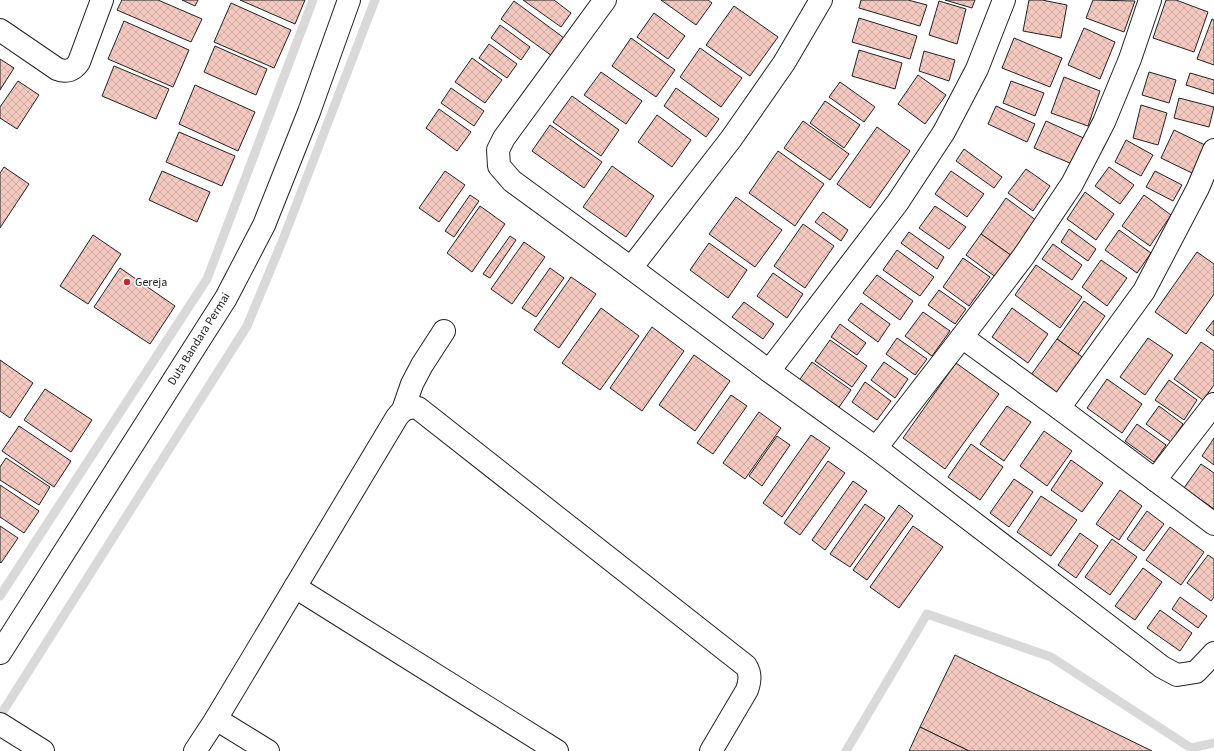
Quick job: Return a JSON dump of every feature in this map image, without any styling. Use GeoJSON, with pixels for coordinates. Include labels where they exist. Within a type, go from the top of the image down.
{"type":"FeatureCollection","features":[{"type":"Feature","properties":{"kind":"street"},"geometry":{"type":"LineString","coordinates":[[0,30],[57,69],[61,71],[69,71],[74,69],[79,62],[102,0]]}},
{"type":"Feature","properties":{"kind":"street","name":"Duta Bandara Permai"},"geometry":{"type":"LineString","coordinates":[[0,653],[226,298],[264,225],[309,112],[349,0]]}},
{"type":"Feature","properties":{"kind":"street"},"geometry":{"type":"LineString","coordinates":[[605,0],[504,138],[498,150],[499,166],[512,181],[876,448],[1162,667],[1178,675],[1196,672],[1214,653]]}},
{"type":"Feature","properties":{"kind":"street"},"geometry":{"type":"LineString","coordinates":[[631,268],[731,140],[784,63],[821,0]]}},
{"type":"Feature","properties":{"kind":"street"},"geometry":{"type":"LineString","coordinates":[[769,371],[898,202],[944,132],[977,69],[1004,0]]}},
{"type":"Feature","properties":{"kind":"street"},"geometry":{"type":"LineString","coordinates":[[876,448],[1023,257],[1072,184],[1104,122],[1130,59],[1150,0]]}},
{"type":"Feature","properties":{"kind":"street"},"geometry":{"type":"LineString","coordinates":[[1059,408],[1144,291],[1198,188],[1214,150]]}},
{"type":"Feature","properties":{"kind":"street"},"geometry":{"type":"LineString","coordinates":[[195,751],[296,587],[394,421],[403,410],[412,384],[422,365],[444,331]]}},
{"type":"Feature","properties":{"kind":"street"},"geometry":{"type":"LineString","coordinates":[[962,337],[1214,524]]}},
{"type":"Feature","properties":{"kind":"street"},"geometry":{"type":"LineString","coordinates":[[1155,480],[1214,404]]}},
{"type":"Feature","properties":{"kind":"street"},"geometry":{"type":"LineString","coordinates":[[403,410],[413,407],[418,408],[746,666],[750,677],[747,690],[711,751]]}},
{"type":"Feature","properties":{"kind":"street"},"geometry":{"type":"LineString","coordinates":[[296,587],[557,751]]}},
{"type":"Feature","properties":{"kind":"street"},"geometry":{"type":"LineString","coordinates":[[216,719],[268,751]]}},
{"type":"Feature","properties":{"kind":"street"},"geometry":{"type":"LineString","coordinates":[[2,725],[43,751]]}},
{"type":"Feature","properties":{"kind":"building"},"geometry":{"type":"Polygon","coordinates":[[[122,0],[158,0],[202,19],[191,42],[117,10],[122,0]]]}},
{"type":"Feature","properties":{"kind":"building"},"geometry":{"type":"Polygon","coordinates":[[[182,0],[198,0],[195,6],[182,0]]]}},
{"type":"Feature","properties":{"kind":"building"},"geometry":{"type":"Polygon","coordinates":[[[240,0],[305,0],[295,24],[240,0]]]}},
{"type":"Feature","properties":{"kind":"building"},"geometry":{"type":"Polygon","coordinates":[[[523,0],[554,0],[571,13],[561,27],[523,0]]]}},
{"type":"Feature","properties":{"kind":"building"},"geometry":{"type":"Polygon","coordinates":[[[661,0],[708,0],[712,3],[696,25],[661,0]]]}},
{"type":"Feature","properties":{"kind":"building"},"geometry":{"type":"Polygon","coordinates":[[[861,0],[908,0],[927,5],[920,26],[859,8],[861,0]]]}},
{"type":"Feature","properties":{"kind":"building"},"geometry":{"type":"Polygon","coordinates":[[[945,0],[975,0],[972,8],[945,0]]]}},
{"type":"Feature","properties":{"kind":"building"},"geometry":{"type":"Polygon","coordinates":[[[1029,0],[1042,0],[1067,5],[1061,38],[1023,31],[1029,0]]]}},
{"type":"Feature","properties":{"kind":"building"},"geometry":{"type":"Polygon","coordinates":[[[1093,0],[1135,1],[1124,32],[1086,18],[1093,0]]]}},
{"type":"Feature","properties":{"kind":"building"},"geometry":{"type":"Polygon","coordinates":[[[1166,0],[1176,0],[1208,12],[1194,52],[1153,38],[1166,0]]]}},
{"type":"Feature","properties":{"kind":"building"},"geometry":{"type":"Polygon","coordinates":[[[514,1],[564,38],[552,56],[501,19],[514,1]]]}},
{"type":"Feature","properties":{"kind":"building"},"geometry":{"type":"Polygon","coordinates":[[[939,1],[966,9],[957,44],[929,35],[939,1]]]}},
{"type":"Feature","properties":{"kind":"building"},"geometry":{"type":"Polygon","coordinates":[[[231,3],[291,30],[274,68],[214,42],[231,3]]]}},
{"type":"Feature","properties":{"kind":"building"},"geometry":{"type":"Polygon","coordinates":[[[734,6],[778,37],[750,76],[706,45],[734,6]]]}},
{"type":"Feature","properties":{"kind":"building"},"geometry":{"type":"Polygon","coordinates":[[[654,13],[685,36],[668,59],[637,37],[654,13]]]}},
{"type":"Feature","properties":{"kind":"building"},"geometry":{"type":"Polygon","coordinates":[[[859,18],[917,36],[910,59],[852,42],[859,18]]]}},
{"type":"Feature","properties":{"kind":"building"},"geometry":{"type":"Polygon","coordinates":[[[1212,19],[1214,20],[1214,65],[1197,59],[1212,19]]]}},
{"type":"Feature","properties":{"kind":"building"},"geometry":{"type":"Polygon","coordinates":[[[124,21],[189,50],[173,87],[108,59],[124,21]]]}},
{"type":"Feature","properties":{"kind":"building"},"geometry":{"type":"Polygon","coordinates":[[[500,25],[530,47],[521,60],[491,38],[500,25]]]}},
{"type":"Feature","properties":{"kind":"building"},"geometry":{"type":"Polygon","coordinates":[[[1084,28],[1115,42],[1100,79],[1068,65],[1084,28]]]}},
{"type":"Feature","properties":{"kind":"building"},"geometry":{"type":"Polygon","coordinates":[[[631,38],[675,70],[656,97],[612,66],[631,38]]]}},
{"type":"Feature","properties":{"kind":"building"},"geometry":{"type":"Polygon","coordinates":[[[1014,38],[1062,58],[1050,87],[1002,68],[1014,38]]]}},
{"type":"Feature","properties":{"kind":"building"},"geometry":{"type":"Polygon","coordinates":[[[489,44],[517,64],[507,78],[479,58],[489,44]]]}},
{"type":"Feature","properties":{"kind":"building"},"geometry":{"type":"Polygon","coordinates":[[[215,46],[267,69],[256,95],[204,72],[215,46]]]}},
{"type":"Feature","properties":{"kind":"building"},"geometry":{"type":"Polygon","coordinates":[[[700,48],[742,78],[721,107],[680,77],[700,48]]]}},
{"type":"Feature","properties":{"kind":"building"},"geometry":{"type":"Polygon","coordinates":[[[859,50],[902,63],[895,89],[852,76],[859,50]]]}},
{"type":"Feature","properties":{"kind":"building"},"geometry":{"type":"Polygon","coordinates":[[[924,51],[955,60],[949,81],[919,71],[924,51]]]}},
{"type":"Feature","properties":{"kind":"building"},"geometry":{"type":"Polygon","coordinates":[[[472,58],[502,80],[485,103],[455,82],[472,58]]]}},
{"type":"Feature","properties":{"kind":"building"},"geometry":{"type":"Polygon","coordinates":[[[0,59],[14,68],[0,90],[0,59]]]}},
{"type":"Feature","properties":{"kind":"building"},"geometry":{"type":"Polygon","coordinates":[[[114,66],[169,89],[156,119],[102,96],[114,66]]]}},
{"type":"Feature","properties":{"kind":"building"},"geometry":{"type":"Polygon","coordinates":[[[601,72],[642,101],[626,124],[584,95],[601,72]]]}},
{"type":"Feature","properties":{"kind":"building"},"geometry":{"type":"Polygon","coordinates":[[[1149,72],[1176,80],[1169,103],[1142,95],[1149,72]]]}},
{"type":"Feature","properties":{"kind":"building"},"geometry":{"type":"Polygon","coordinates":[[[1190,73],[1214,80],[1214,94],[1186,85],[1190,73]]]}},
{"type":"Feature","properties":{"kind":"building"},"geometry":{"type":"Polygon","coordinates":[[[918,75],[946,95],[925,124],[898,104],[918,75]]]}},
{"type":"Feature","properties":{"kind":"building"},"geometry":{"type":"Polygon","coordinates":[[[1064,77],[1100,91],[1088,126],[1051,113],[1064,77]]]}},
{"type":"Feature","properties":{"kind":"building"},"geometry":{"type":"Polygon","coordinates":[[[18,81],[39,95],[17,129],[0,118],[0,107],[18,81]]]}},
{"type":"Feature","properties":{"kind":"building"},"geometry":{"type":"Polygon","coordinates":[[[1011,81],[1044,93],[1035,116],[1003,103],[1011,81]]]}},
{"type":"Feature","properties":{"kind":"building"},"geometry":{"type":"Polygon","coordinates":[[[840,82],[875,107],[864,122],[829,97],[840,82]]]}},
{"type":"Feature","properties":{"kind":"building"},"geometry":{"type":"Polygon","coordinates":[[[195,85],[255,112],[238,151],[179,124],[195,85]]]}},
{"type":"Feature","properties":{"kind":"building"},"geometry":{"type":"Polygon","coordinates":[[[451,88],[484,111],[474,126],[441,103],[451,88]]]}},
{"type":"Feature","properties":{"kind":"building"},"geometry":{"type":"Polygon","coordinates":[[[676,88],[719,119],[706,137],[664,106],[676,88]]]}},
{"type":"Feature","properties":{"kind":"building"},"geometry":{"type":"Polygon","coordinates":[[[572,96],[619,130],[601,156],[553,122],[572,96]]]}},
{"type":"Feature","properties":{"kind":"building"},"geometry":{"type":"Polygon","coordinates":[[[1179,98],[1214,107],[1209,127],[1174,118],[1179,98]]]}},
{"type":"Feature","properties":{"kind":"building"},"geometry":{"type":"Polygon","coordinates":[[[825,101],[860,125],[844,148],[810,123],[825,101]]]}},
{"type":"Feature","properties":{"kind":"building"},"geometry":{"type":"Polygon","coordinates":[[[1141,105],[1167,113],[1158,145],[1133,138],[1141,105]]]}},
{"type":"Feature","properties":{"kind":"building"},"geometry":{"type":"Polygon","coordinates":[[[996,106],[1035,124],[1027,142],[988,124],[996,106]]]}},
{"type":"Feature","properties":{"kind":"building"},"geometry":{"type":"Polygon","coordinates":[[[439,109],[471,132],[457,151],[426,128],[439,109]]]}},
{"type":"Feature","properties":{"kind":"building"},"geometry":{"type":"Polygon","coordinates":[[[657,115],[691,140],[672,167],[638,142],[657,115]]]}},
{"type":"Feature","properties":{"kind":"building"},"geometry":{"type":"Polygon","coordinates":[[[803,121],[849,154],[830,180],[784,148],[803,121]]]}},
{"type":"Feature","properties":{"kind":"building"},"geometry":{"type":"Polygon","coordinates":[[[1046,121],[1088,140],[1077,166],[1034,148],[1046,121]]]}},
{"type":"Feature","properties":{"kind":"building"},"geometry":{"type":"Polygon","coordinates":[[[550,125],[602,162],[584,188],[532,151],[550,125]]]}},
{"type":"Feature","properties":{"kind":"building"},"geometry":{"type":"Polygon","coordinates":[[[877,127],[910,151],[870,208],[837,184],[877,127]]]}},
{"type":"Feature","properties":{"kind":"building"},"geometry":{"type":"Polygon","coordinates":[[[1174,130],[1205,145],[1192,173],[1161,158],[1174,130]]]}},
{"type":"Feature","properties":{"kind":"building"},"geometry":{"type":"Polygon","coordinates":[[[179,132],[235,156],[222,186],[166,162],[179,132]]]}},
{"type":"Feature","properties":{"kind":"building"},"geometry":{"type":"Polygon","coordinates":[[[1126,140],[1153,155],[1141,176],[1115,162],[1126,140]]]}},
{"type":"Feature","properties":{"kind":"building"},"geometry":{"type":"Polygon","coordinates":[[[964,149],[1002,177],[994,188],[956,161],[964,149]]]}},
{"type":"Feature","properties":{"kind":"building"},"geometry":{"type":"Polygon","coordinates":[[[778,151],[824,184],[795,226],[749,193],[778,151]]]}},
{"type":"Feature","properties":{"kind":"building"},"geometry":{"type":"Polygon","coordinates":[[[612,166],[654,196],[626,237],[583,207],[612,166]]]}},
{"type":"Feature","properties":{"kind":"building"},"geometry":{"type":"Polygon","coordinates":[[[4,167],[29,184],[0,228],[0,173],[4,167]]]}},
{"type":"Feature","properties":{"kind":"building"},"geometry":{"type":"Polygon","coordinates":[[[1109,167],[1134,185],[1120,204],[1095,186],[1109,167]]]}},
{"type":"Feature","properties":{"kind":"building"},"geometry":{"type":"Polygon","coordinates":[[[1026,169],[1050,186],[1033,211],[1008,193],[1026,169]]]}},
{"type":"Feature","properties":{"kind":"building"},"geometry":{"type":"Polygon","coordinates":[[[162,171],[210,192],[197,222],[149,200],[162,171]]]}},
{"type":"Feature","properties":{"kind":"building"},"geometry":{"type":"Polygon","coordinates":[[[445,171],[465,185],[439,222],[419,208],[445,171]]]}},
{"type":"Feature","properties":{"kind":"building"},"geometry":{"type":"Polygon","coordinates":[[[951,171],[984,194],[967,217],[935,194],[951,171]]]}},
{"type":"Feature","properties":{"kind":"building"},"geometry":{"type":"Polygon","coordinates":[[[1155,171],[1182,185],[1173,201],[1146,187],[1155,171]]]}},
{"type":"Feature","properties":{"kind":"building"},"geometry":{"type":"Polygon","coordinates":[[[1085,192],[1114,214],[1096,240],[1067,219],[1085,192]]]}},
{"type":"Feature","properties":{"kind":"building"},"geometry":{"type":"Polygon","coordinates":[[[470,195],[479,201],[454,237],[445,231],[470,195]]]}},
{"type":"Feature","properties":{"kind":"building"},"geometry":{"type":"Polygon","coordinates":[[[1144,195],[1171,215],[1150,246],[1122,226],[1144,195]]]}},
{"type":"Feature","properties":{"kind":"building"},"geometry":{"type":"Polygon","coordinates":[[[736,197],[782,230],[755,267],[709,234],[736,197]]]}},
{"type":"Feature","properties":{"kind":"building"},"geometry":{"type":"Polygon","coordinates":[[[1006,198],[1037,221],[1012,256],[981,234],[1006,198]]]}},
{"type":"Feature","properties":{"kind":"building"},"geometry":{"type":"Polygon","coordinates":[[[480,206],[505,224],[472,272],[447,253],[480,206]]]}},
{"type":"Feature","properties":{"kind":"building"},"geometry":{"type":"Polygon","coordinates":[[[935,206],[966,227],[949,249],[919,228],[935,206]]]}},
{"type":"Feature","properties":{"kind":"building"},"geometry":{"type":"Polygon","coordinates":[[[823,212],[848,230],[841,241],[815,222],[823,212]]]}},
{"type":"Feature","properties":{"kind":"building"},"geometry":{"type":"Polygon","coordinates":[[[803,224],[834,246],[805,288],[774,266],[803,224]]]}},
{"type":"Feature","properties":{"kind":"building"},"geometry":{"type":"Polygon","coordinates":[[[1069,229],[1096,249],[1088,261],[1061,242],[1069,229]]]}},
{"type":"Feature","properties":{"kind":"building"},"geometry":{"type":"Polygon","coordinates":[[[1119,230],[1151,253],[1137,273],[1105,250],[1119,230]]]}},
{"type":"Feature","properties":{"kind":"building"},"geometry":{"type":"Polygon","coordinates":[[[909,232],[944,257],[937,269],[901,243],[909,232]]]}},
{"type":"Feature","properties":{"kind":"building"},"geometry":{"type":"Polygon","coordinates":[[[981,234],[1012,256],[997,278],[966,255],[981,234]]]}},
{"type":"Feature","properties":{"kind":"building"},"geometry":{"type":"Polygon","coordinates":[[[93,235],[121,254],[88,304],[60,286],[93,235]]]}},
{"type":"Feature","properties":{"kind":"building"},"geometry":{"type":"Polygon","coordinates":[[[510,236],[516,240],[490,278],[483,274],[510,236]]]}},
{"type":"Feature","properties":{"kind":"building"},"geometry":{"type":"Polygon","coordinates":[[[524,242],[545,257],[512,304],[491,289],[524,242]]]}},
{"type":"Feature","properties":{"kind":"building"},"geometry":{"type":"Polygon","coordinates":[[[709,243],[747,270],[728,298],[690,270],[709,243]]]}},
{"type":"Feature","properties":{"kind":"building"},"geometry":{"type":"Polygon","coordinates":[[[1053,244],[1082,265],[1072,280],[1042,259],[1053,244]]]}},
{"type":"Feature","properties":{"kind":"building"},"geometry":{"type":"Polygon","coordinates":[[[897,250],[934,277],[920,296],[883,270],[897,250]]]}},
{"type":"Feature","properties":{"kind":"building"},"geometry":{"type":"Polygon","coordinates":[[[1197,252],[1214,264],[1214,294],[1186,334],[1155,312],[1197,252]]]}},
{"type":"Feature","properties":{"kind":"building"},"geometry":{"type":"Polygon","coordinates":[[[963,258],[990,277],[969,306],[943,287],[963,258]]]}},
{"type":"Feature","properties":{"kind":"building"},"geometry":{"type":"Polygon","coordinates":[[[1101,260],[1127,278],[1107,306],[1082,287],[1101,260]]]}},
{"type":"Feature","properties":{"kind":"building"},"geometry":{"type":"Polygon","coordinates":[[[1036,265],[1082,297],[1060,328],[1015,295],[1036,265]]]}},
{"type":"Feature","properties":{"kind":"building"},"geometry":{"type":"Polygon","coordinates":[[[120,268],[175,306],[150,344],[94,307],[120,268]]]}},
{"type":"Feature","properties":{"kind":"building"},"geometry":{"type":"Polygon","coordinates":[[[550,268],[564,278],[536,317],[522,308],[550,268]]]}},
{"type":"Feature","properties":{"kind":"building"},"geometry":{"type":"Polygon","coordinates":[[[773,273],[803,294],[787,318],[757,296],[773,273]]]}},
{"type":"Feature","properties":{"kind":"building"},"geometry":{"type":"Polygon","coordinates":[[[877,275],[913,301],[900,320],[863,293],[877,275]]]}},
{"type":"Feature","properties":{"kind":"building"},"geometry":{"type":"Polygon","coordinates":[[[571,277],[596,294],[559,348],[534,330],[571,277]]]}},
{"type":"Feature","properties":{"kind":"building"},"geometry":{"type":"Polygon","coordinates":[[[939,290],[966,309],[955,324],[928,305],[939,290]]]}},
{"type":"Feature","properties":{"kind":"building"},"geometry":{"type":"Polygon","coordinates":[[[1084,301],[1105,316],[1078,354],[1057,339],[1084,301]]]}},
{"type":"Feature","properties":{"kind":"building"},"geometry":{"type":"Polygon","coordinates":[[[744,302],[774,324],[763,339],[732,317],[744,302]]]}},
{"type":"Feature","properties":{"kind":"building"},"geometry":{"type":"Polygon","coordinates":[[[861,303],[890,324],[878,342],[848,320],[861,303]]]}},
{"type":"Feature","properties":{"kind":"building"},"geometry":{"type":"Polygon","coordinates":[[[601,308],[639,336],[600,390],[562,363],[601,308]]]}},
{"type":"Feature","properties":{"kind":"building"},"geometry":{"type":"Polygon","coordinates":[[[1012,308],[1048,334],[1028,363],[992,337],[1012,308]]]}},
{"type":"Feature","properties":{"kind":"building"},"geometry":{"type":"Polygon","coordinates":[[[923,312],[950,331],[932,356],[905,336],[923,312]]]}},
{"type":"Feature","properties":{"kind":"building"},"geometry":{"type":"Polygon","coordinates":[[[1214,320],[1214,336],[1206,330],[1214,320]]]}},
{"type":"Feature","properties":{"kind":"building"},"geometry":{"type":"Polygon","coordinates":[[[840,324],[866,343],[857,355],[831,337],[840,324]]]}},
{"type":"Feature","properties":{"kind":"building"},"geometry":{"type":"Polygon","coordinates":[[[652,327],[684,351],[642,411],[610,388],[652,327]]]}},
{"type":"Feature","properties":{"kind":"building"},"geometry":{"type":"Polygon","coordinates":[[[897,338],[927,359],[915,375],[886,354],[897,338]]]}},
{"type":"Feature","properties":{"kind":"building"},"geometry":{"type":"Polygon","coordinates":[[[1148,338],[1173,355],[1145,395],[1120,377],[1148,338]]]}},
{"type":"Feature","properties":{"kind":"building"},"geometry":{"type":"Polygon","coordinates":[[[1057,339],[1085,359],[1059,395],[1031,375],[1057,339]]]}},
{"type":"Feature","properties":{"kind":"building"},"geometry":{"type":"Polygon","coordinates":[[[830,340],[867,366],[852,387],[815,361],[830,340]]]}},
{"type":"Feature","properties":{"kind":"building"},"geometry":{"type":"Polygon","coordinates":[[[1201,342],[1214,351],[1214,385],[1203,400],[1174,379],[1201,342]]]}},
{"type":"Feature","properties":{"kind":"building"},"geometry":{"type":"Polygon","coordinates":[[[694,355],[730,381],[695,431],[659,405],[694,355]]]}},
{"type":"Feature","properties":{"kind":"building"},"geometry":{"type":"Polygon","coordinates":[[[0,360],[33,383],[10,418],[0,411],[0,360]]]}},
{"type":"Feature","properties":{"kind":"building"},"geometry":{"type":"Polygon","coordinates":[[[812,362],[851,390],[837,410],[798,382],[812,362]]]}},
{"type":"Feature","properties":{"kind":"building"},"geometry":{"type":"Polygon","coordinates":[[[884,362],[908,379],[895,398],[871,380],[884,362]]]}},
{"type":"Feature","properties":{"kind":"building"},"geometry":{"type":"Polygon","coordinates":[[[956,363],[999,394],[945,469],[903,438],[956,363]]]}},
{"type":"Feature","properties":{"kind":"building"},"geometry":{"type":"Polygon","coordinates":[[[1107,379],[1142,404],[1122,433],[1087,408],[1107,379]]]}},
{"type":"Feature","properties":{"kind":"building"},"geometry":{"type":"Polygon","coordinates":[[[1169,380],[1197,400],[1184,420],[1155,400],[1169,380]]]}},
{"type":"Feature","properties":{"kind":"building"},"geometry":{"type":"Polygon","coordinates":[[[865,382],[891,401],[877,420],[852,402],[865,382]]]}},
{"type":"Feature","properties":{"kind":"building"},"geometry":{"type":"Polygon","coordinates":[[[45,389],[92,420],[71,452],[24,420],[45,389]]]}},
{"type":"Feature","properties":{"kind":"building"},"geometry":{"type":"Polygon","coordinates":[[[731,395],[747,406],[713,454],[697,443],[731,395]]]}},
{"type":"Feature","properties":{"kind":"building"},"geometry":{"type":"Polygon","coordinates":[[[1007,406],[1031,422],[1004,461],[980,444],[1007,406]]]}},
{"type":"Feature","properties":{"kind":"building"},"geometry":{"type":"Polygon","coordinates":[[[1159,406],[1183,424],[1171,442],[1146,424],[1159,406]]]}},
{"type":"Feature","properties":{"kind":"building"},"geometry":{"type":"Polygon","coordinates":[[[759,412],[781,428],[745,479],[723,463],[759,412]]]}},
{"type":"Feature","properties":{"kind":"building"},"geometry":{"type":"Polygon","coordinates":[[[1137,424],[1166,445],[1154,462],[1125,441],[1137,424]]]}},
{"type":"Feature","properties":{"kind":"building"},"geometry":{"type":"Polygon","coordinates":[[[19,426],[71,461],[54,487],[2,451],[19,426]]]}},
{"type":"Feature","properties":{"kind":"building"},"geometry":{"type":"Polygon","coordinates":[[[1044,431],[1072,451],[1047,486],[1020,466],[1044,431]]]}},
{"type":"Feature","properties":{"kind":"building"},"geometry":{"type":"Polygon","coordinates":[[[811,435],[830,448],[782,517],[763,503],[811,435]]]}},
{"type":"Feature","properties":{"kind":"building"},"geometry":{"type":"Polygon","coordinates":[[[777,436],[790,445],[762,486],[749,476],[777,436]]]}},
{"type":"Feature","properties":{"kind":"building"},"geometry":{"type":"Polygon","coordinates":[[[1214,438],[1214,465],[1202,456],[1214,438]]]}},
{"type":"Feature","properties":{"kind":"building"},"geometry":{"type":"Polygon","coordinates":[[[971,444],[1003,467],[980,500],[948,477],[971,444]]]}},
{"type":"Feature","properties":{"kind":"building"},"geometry":{"type":"Polygon","coordinates":[[[6,458],[50,487],[39,505],[0,480],[0,467],[6,458]]]}},
{"type":"Feature","properties":{"kind":"building"},"geometry":{"type":"Polygon","coordinates":[[[1071,460],[1103,483],[1082,512],[1051,490],[1071,460]]]}},
{"type":"Feature","properties":{"kind":"building"},"geometry":{"type":"Polygon","coordinates":[[[828,461],[845,473],[800,535],[784,523],[828,461]]]}},
{"type":"Feature","properties":{"kind":"building"},"geometry":{"type":"Polygon","coordinates":[[[1201,464],[1214,473],[1214,509],[1184,488],[1201,464]]]}},
{"type":"Feature","properties":{"kind":"building"},"geometry":{"type":"Polygon","coordinates":[[[1014,479],[1033,492],[1009,527],[990,513],[1014,479]]]}},
{"type":"Feature","properties":{"kind":"building"},"geometry":{"type":"Polygon","coordinates":[[[853,481],[867,491],[825,550],[812,540],[853,481]]]}},
{"type":"Feature","properties":{"kind":"building"},"geometry":{"type":"Polygon","coordinates":[[[0,485],[39,511],[24,533],[0,517],[0,485]]]}},
{"type":"Feature","properties":{"kind":"building"},"geometry":{"type":"Polygon","coordinates":[[[1120,490],[1142,506],[1119,540],[1096,524],[1120,490]]]}},
{"type":"Feature","properties":{"kind":"building"},"geometry":{"type":"Polygon","coordinates":[[[1041,496],[1077,520],[1051,556],[1017,532],[1041,496]]]}},
{"type":"Feature","properties":{"kind":"building"},"geometry":{"type":"Polygon","coordinates":[[[865,504],[885,518],[850,567],[830,554],[865,504]]]}},
{"type":"Feature","properties":{"kind":"building"},"geometry":{"type":"Polygon","coordinates":[[[899,505],[913,516],[867,580],[853,570],[899,505]]]}},
{"type":"Feature","properties":{"kind":"building"},"geometry":{"type":"Polygon","coordinates":[[[1147,511],[1164,524],[1144,551],[1127,539],[1147,511]]]}},
{"type":"Feature","properties":{"kind":"building"},"geometry":{"type":"Polygon","coordinates":[[[0,526],[18,538],[1,563],[0,562],[0,526]]]}},
{"type":"Feature","properties":{"kind":"building"},"geometry":{"type":"Polygon","coordinates":[[[913,526],[943,547],[899,608],[870,587],[913,526]]]}},
{"type":"Feature","properties":{"kind":"building"},"geometry":{"type":"Polygon","coordinates":[[[1170,527],[1204,552],[1181,585],[1146,560],[1170,527]]]}},
{"type":"Feature","properties":{"kind":"building"},"geometry":{"type":"Polygon","coordinates":[[[1080,533],[1098,546],[1076,578],[1058,565],[1080,533]]]}},
{"type":"Feature","properties":{"kind":"building"},"geometry":{"type":"Polygon","coordinates":[[[1112,539],[1137,557],[1110,595],[1085,577],[1112,539]]]}},
{"type":"Feature","properties":{"kind":"building"},"geometry":{"type":"Polygon","coordinates":[[[1208,555],[1214,559],[1214,597],[1211,601],[1187,583],[1208,555]]]}},
{"type":"Feature","properties":{"kind":"building"},"geometry":{"type":"Polygon","coordinates":[[[1143,568],[1162,582],[1135,620],[1115,606],[1143,568]]]}},
{"type":"Feature","properties":{"kind":"building"},"geometry":{"type":"Polygon","coordinates":[[[1180,597],[1207,616],[1198,628],[1172,609],[1180,597]]]}},
{"type":"Feature","properties":{"kind":"building"},"geometry":{"type":"Polygon","coordinates":[[[1160,610],[1192,633],[1180,651],[1147,628],[1160,610]]]}},
{"type":"Feature","properties":{"kind":"building"},"geometry":{"type":"Polygon","coordinates":[[[955,655],[1152,751],[969,751],[920,727],[955,655]]]}},
{"type":"Feature","properties":{"kind":"building"},"geometry":{"type":"Polygon","coordinates":[[[920,727],[969,751],[909,751],[920,727]]]}},
{"type":"Feature","properties":{"kind":"waterway"},"geometry":{"type":"LineString","coordinates":[[0,596],[207,279],[313,0]]}},
{"type":"Feature","properties":{"kind":"waterway"},"geometry":{"type":"LineString","coordinates":[[0,716],[247,326],[282,242],[375,0]]}},
{"type":"Feature","properties":{"kind":"waterway"},"geometry":{"type":"LineString","coordinates":[[846,751],[927,614],[1051,657],[1191,748],[1214,743]]}},
{"type":"Feature","properties":{"kind":"place","name":"Gereja"},"geometry":{"type":"Point","coordinates":[127,282]}}]}
